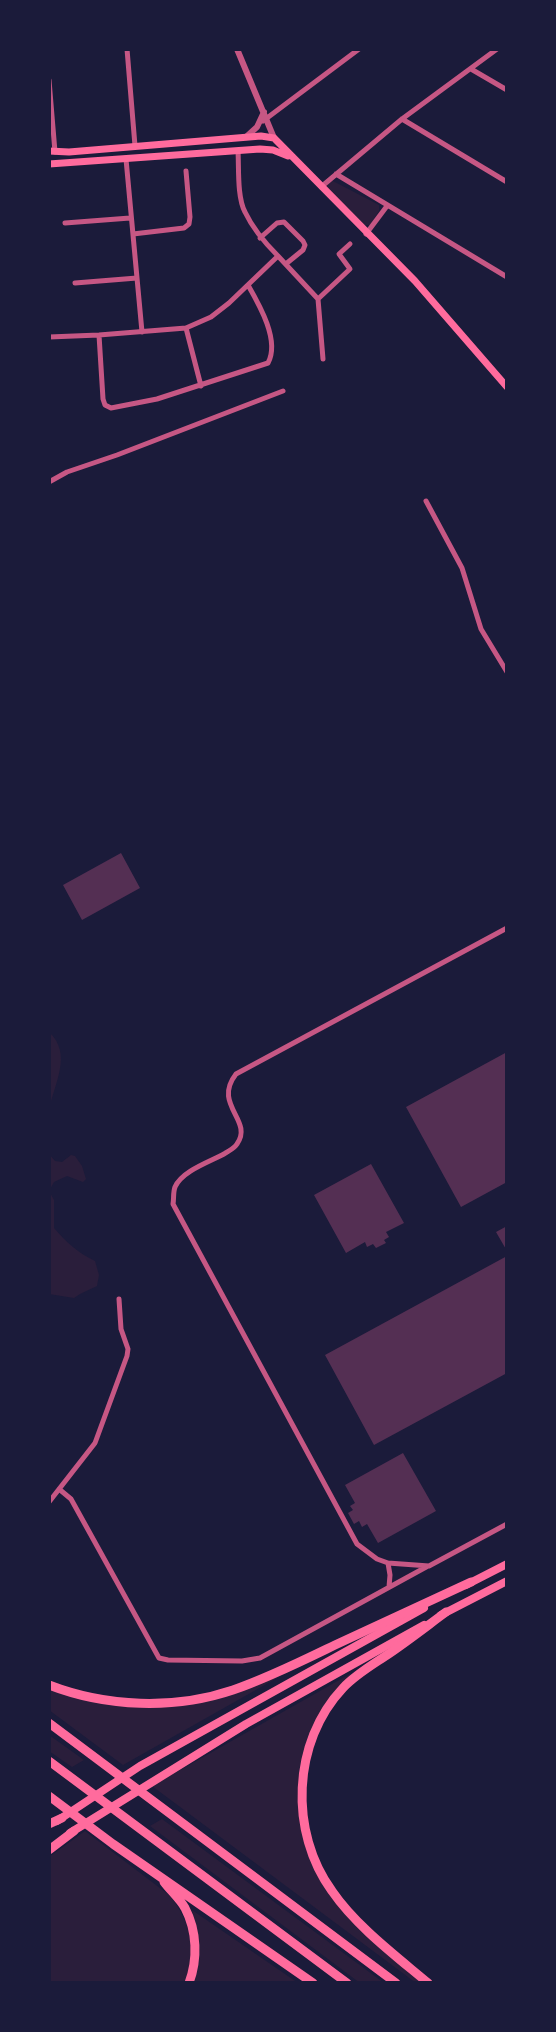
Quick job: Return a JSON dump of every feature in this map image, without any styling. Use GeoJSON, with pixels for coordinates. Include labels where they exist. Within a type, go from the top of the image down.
{"type":"FeatureCollection","features":[{"type":"Feature","properties":{"kind":"highway"},"geometry":{"type":"LineString","coordinates":[[49,1685],[85,1697],[134,1703],[206,1697],[276,1673],[507,1564]]}},
{"type":"Feature","properties":{"kind":"highway"},"geometry":{"type":"LineString","coordinates":[[49,1849],[246,1724],[446,1612],[507,1581]]}},
{"type":"Feature","properties":{"kind":"highway"},"geometry":{"type":"LineString","coordinates":[[49,1825],[140,1766],[471,1582]]}},
{"type":"Feature","properties":{"kind":"highway"},"geometry":{"type":"LineString","coordinates":[[428,1983],[350,1913],[330,1889],[309,1846],[302,1796],[309,1746],[323,1717],[342,1689],[356,1676],[446,1612]]}},
{"type":"Feature","properties":{"kind":"highway"},"geometry":{"type":"LineString","coordinates":[[49,1723],[396,1983]]}},
{"type":"Feature","properties":{"kind":"highway"},"geometry":{"type":"LineString","coordinates":[[49,1760],[347,1983]]}},
{"type":"Feature","properties":{"kind":"highway"},"geometry":{"type":"LineString","coordinates":[[49,1796],[113,1844],[313,1983]]}},
{"type":"Feature","properties":{"kind":"highway"},"geometry":{"type":"LineString","coordinates":[[156,1873],[184,1907],[195,1936],[193,1973],[189,1983]]}},
{"type":"Feature","properties":{"kind":"main road"},"geometry":{"type":"LineString","coordinates":[[52,151],[261,136],[274,138],[415,281],[507,387]]}},
{"type":"Feature","properties":{"kind":"main road"},"geometry":{"type":"LineString","coordinates":[[49,164],[238,151],[274,150],[290,157]]}},
{"type":"Feature","properties":{"kind":"street"},"geometry":{"type":"LineString","coordinates":[[127,49],[135,146]]}},
{"type":"Feature","properties":{"kind":"street"},"geometry":{"type":"LineString","coordinates":[[237,49],[274,138]]}},
{"type":"Feature","properties":{"kind":"street"},"geometry":{"type":"LineString","coordinates":[[246,137],[265,115],[359,49]]}},
{"type":"Feature","properties":{"kind":"street"},"geometry":{"type":"LineString","coordinates":[[321,187],[402,119],[497,49]]}},
{"type":"Feature","properties":{"kind":"street"},"geometry":{"type":"LineString","coordinates":[[471,69],[507,90]]}},
{"type":"Feature","properties":{"kind":"street"},"geometry":{"type":"LineString","coordinates":[[49,80],[52,151]]}},
{"type":"Feature","properties":{"kind":"street"},"geometry":{"type":"LineString","coordinates":[[402,119],[507,182]]}},
{"type":"Feature","properties":{"kind":"street"},"geometry":{"type":"LineString","coordinates":[[238,151],[241,201],[245,212],[260,238],[287,263],[318,299],[323,359]]}},
{"type":"Feature","properties":{"kind":"street"},"geometry":{"type":"LineString","coordinates":[[126,159],[142,332]]}},
{"type":"Feature","properties":{"kind":"street"},"geometry":{"type":"LineString","coordinates":[[133,234],[184,228],[189,224],[186,171]]}},
{"type":"Feature","properties":{"kind":"street"},"geometry":{"type":"LineString","coordinates":[[336,174],[507,277]]}},
{"type":"Feature","properties":{"kind":"street"},"geometry":{"type":"LineString","coordinates":[[366,234],[387,206]]}},
{"type":"Feature","properties":{"kind":"street"},"geometry":{"type":"LineString","coordinates":[[65,223],[130,218]]}},
{"type":"Feature","properties":{"kind":"street"},"geometry":{"type":"LineString","coordinates":[[260,238],[277,223],[284,222],[305,245],[303,250],[287,263]]}},
{"type":"Feature","properties":{"kind":"street"},"geometry":{"type":"LineString","coordinates":[[318,299],[350,269],[339,254],[350,244]]}},
{"type":"Feature","properties":{"kind":"street"},"geometry":{"type":"LineString","coordinates":[[49,337],[186,328],[211,317],[278,256]]}},
{"type":"Feature","properties":{"kind":"street"},"geometry":{"type":"LineString","coordinates":[[75,283],[137,278]]}},
{"type":"Feature","properties":{"kind":"street"},"geometry":{"type":"LineString","coordinates":[[99,335],[103,399],[111,408],[157,399],[201,386],[268,363],[272,356],[274,349],[262,310],[248,285]]}},
{"type":"Feature","properties":{"kind":"street"},"geometry":{"type":"LineString","coordinates":[[186,328],[201,386]]}},
{"type":"Feature","properties":{"kind":"street"},"geometry":{"type":"LineString","coordinates":[[49,482],[67,472],[283,391]]}},
{"type":"Feature","properties":{"kind":"street"},"geometry":{"type":"LineString","coordinates":[[426,501],[462,568],[481,629],[507,672]]}},
{"type":"Feature","properties":{"kind":"street"},"geometry":{"type":"LineString","coordinates":[[429,1566],[388,1563],[377,1559],[357,1544],[173,1203],[175,1188],[187,1174],[237,1144],[240,1137],[239,1121],[228,1099],[228,1091],[236,1074],[507,928]]}},
{"type":"Feature","properties":{"kind":"street"},"geometry":{"type":"LineString","coordinates":[[49,1503],[95,1443],[127,1356],[128,1349],[121,1329],[119,1299]]}},
{"type":"Feature","properties":{"kind":"street"},"geometry":{"type":"LineString","coordinates":[[59,1489],[71,1499],[159,1658],[168,1660],[242,1661],[260,1658],[507,1524]]}},
{"type":"Feature","properties":{"kind":"street"},"geometry":{"type":"LineString","coordinates":[[388,1563],[389,1587]]}},
{"type":"Feature","properties":{"kind":"shaded area"},"geometry":{"type":"Polygon","coordinates":[[[331,180],[379,205],[379,211],[370,225],[363,225],[326,188],[331,180]]]}},
{"type":"Feature","properties":{"kind":"shaded area"},"geometry":{"type":"Polygon","coordinates":[[[49,1032],[60,1050],[61,1059],[49,1110],[49,1032]]]}},
{"type":"Feature","properties":{"kind":"shaded area"},"geometry":{"type":"Polygon","coordinates":[[[49,1154],[55,1161],[62,1162],[71,1155],[75,1156],[86,1179],[83,1182],[67,1176],[54,1182],[49,1191],[49,1154]]]}},
{"type":"Feature","properties":{"kind":"shaded area"},"geometry":{"type":"Polygon","coordinates":[[[49,1191],[54,1200],[54,1228],[73,1247],[95,1261],[99,1275],[97,1286],[74,1298],[49,1294],[49,1191]]]}},
{"type":"Feature","properties":{"kind":"shaded area"},"geometry":{"type":"Polygon","coordinates":[[[350,1674],[315,1726],[304,1749],[298,1783],[303,1833],[311,1860],[323,1884],[339,1906],[424,1983],[416,1983],[152,1786],[350,1674]]]}},
{"type":"Feature","properties":{"kind":"shaded area"},"geometry":{"type":"Polygon","coordinates":[[[277,1678],[123,1765],[49,1710],[49,1689],[151,1707],[277,1678]]]}},
{"type":"Feature","properties":{"kind":"shaded area"},"geometry":{"type":"Polygon","coordinates":[[[49,1735],[84,1760],[72,1767],[49,1751],[49,1735]]]}},
{"type":"Feature","properties":{"kind":"shaded area"},"geometry":{"type":"Polygon","coordinates":[[[162,1819],[384,1983],[360,1983],[150,1826],[162,1819]]]}},
{"type":"Feature","properties":{"kind":"shaded area"},"geometry":{"type":"Polygon","coordinates":[[[85,1831],[169,1895],[176,1904],[190,1937],[191,1960],[185,1983],[49,1983],[49,1857],[85,1831]]]}},
{"type":"Feature","properties":{"kind":"shaded area"},"geometry":{"type":"Polygon","coordinates":[[[192,1910],[298,1983],[194,1983],[199,1946],[192,1910]]]}},
{"type":"Feature","properties":{"kind":"building"},"geometry":{"type":"Polygon","coordinates":[[[121,853],[140,888],[82,920],[63,885],[121,853]]]}},
{"type":"Feature","properties":{"kind":"building"},"geometry":{"type":"Polygon","coordinates":[[[507,1052],[507,1182],[461,1207],[406,1107],[507,1052]]]}},
{"type":"Feature","properties":{"kind":"building"},"geometry":{"type":"Polygon","coordinates":[[[371,1164],[404,1223],[386,1232],[389,1237],[384,1240],[386,1243],[376,1248],[373,1244],[367,1247],[365,1242],[346,1253],[314,1195],[371,1164]]]}},
{"type":"Feature","properties":{"kind":"building"},"geometry":{"type":"Polygon","coordinates":[[[507,1226],[507,1251],[496,1232],[507,1226]]]}},
{"type":"Feature","properties":{"kind":"building"},"geometry":{"type":"Polygon","coordinates":[[[507,1256],[507,1373],[374,1445],[325,1355],[507,1256]]]}},
{"type":"Feature","properties":{"kind":"building"},"geometry":{"type":"Polygon","coordinates":[[[403,1453],[436,1511],[378,1543],[367,1524],[362,1527],[359,1521],[354,1524],[348,1513],[353,1510],[350,1506],[355,1503],[345,1485],[403,1453]]]}}]}
